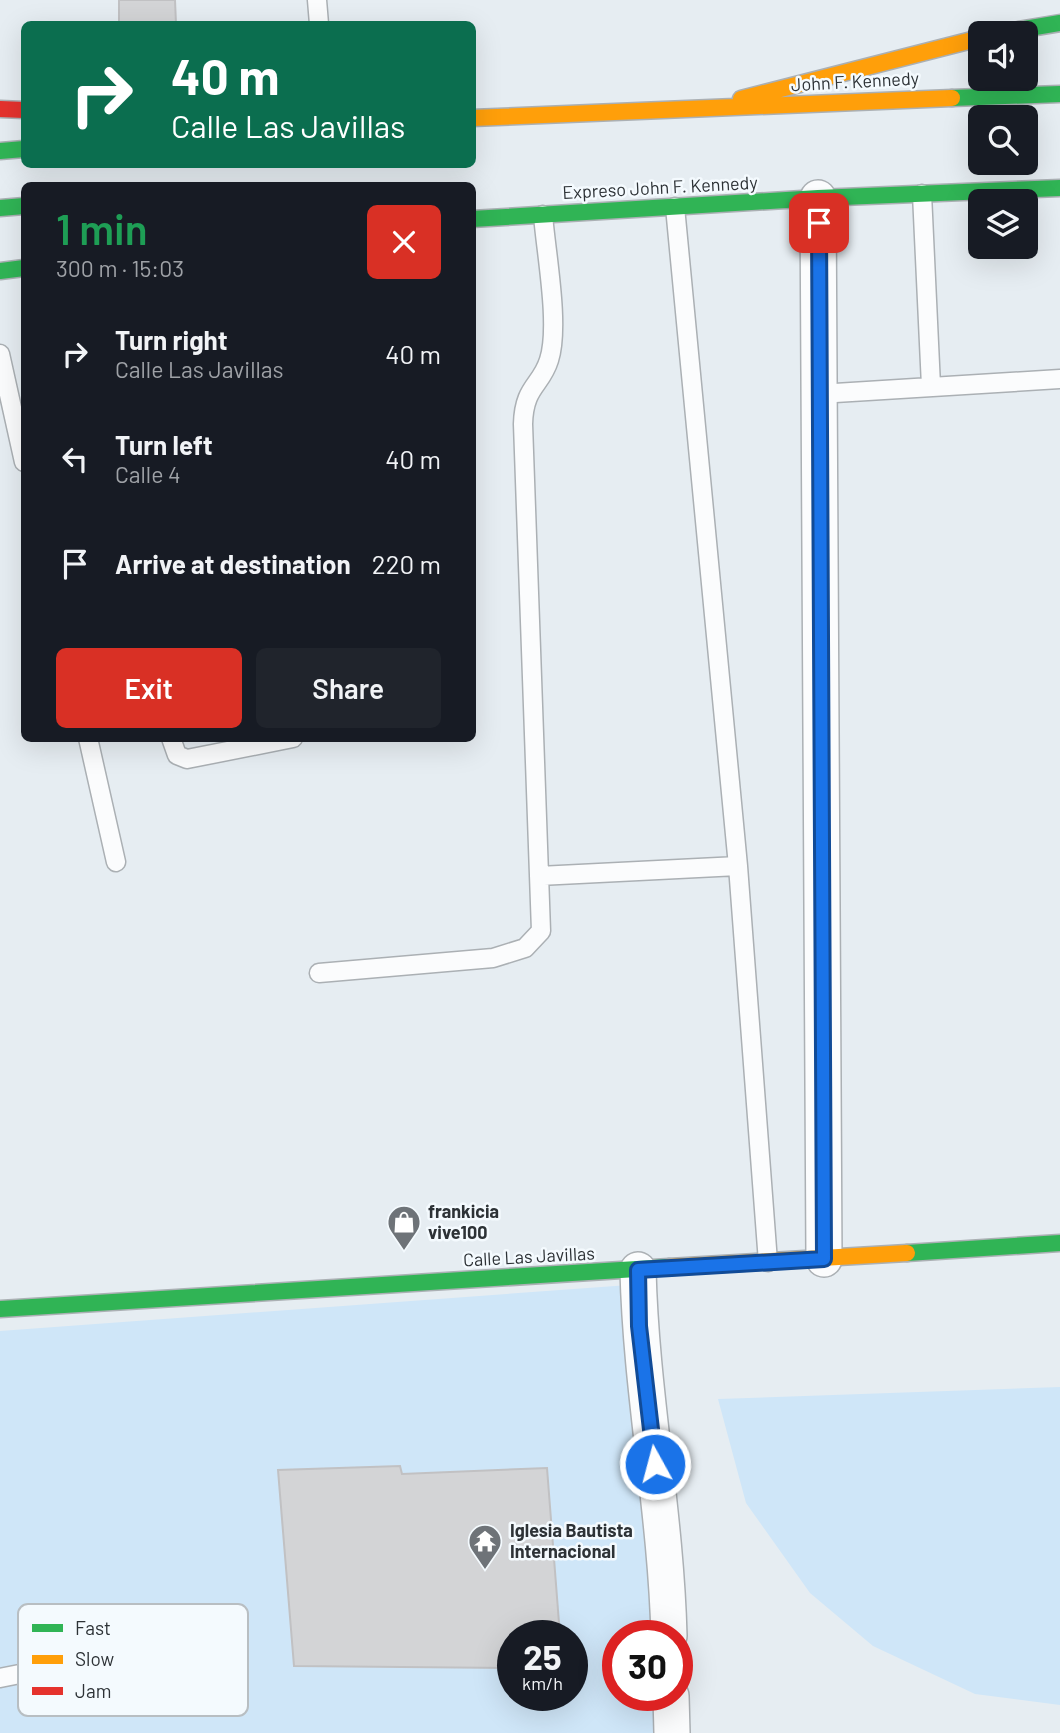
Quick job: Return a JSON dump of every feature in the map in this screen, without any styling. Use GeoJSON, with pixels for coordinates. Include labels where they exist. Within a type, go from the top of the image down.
{"type":"FeatureCollection","features":[{"type":"Feature","properties":{"kind":"main road"},"geometry":{"type":"LineString","coordinates":[[1038,27],[1060,23]]}},
{"type":"Feature","properties":{"kind":"main road"},"geometry":{"type":"LineString","coordinates":[[476,118],[701,109],[968,41]]}},
{"type":"Feature","properties":{"kind":"main road"},"geometry":{"type":"LineString","coordinates":[[1010,95],[1060,76]]}},
{"type":"Feature","properties":{"kind":"main road"},"geometry":{"type":"LineString","coordinates":[[1010,95],[1060,94]]}},
{"type":"Feature","properties":{"kind":"main road","name":"John F. Kennedy"},"geometry":{"type":"LineString","coordinates":[[701,109],[1010,95]]}},
{"type":"Feature","properties":{"kind":"main road"},"geometry":{"type":"LineString","coordinates":[[0,109],[21,110]]}},
{"type":"Feature","properties":{"kind":"main road"},"geometry":{"type":"LineString","coordinates":[[0,151],[21,149]]}},
{"type":"Feature","properties":{"kind":"main road","name":"Expreso John F. Kennedy"},"geometry":{"type":"LineString","coordinates":[[476,219],[818,198],[1060,188]]}},
{"type":"Feature","properties":{"kind":"main road"},"geometry":{"type":"LineString","coordinates":[[0,208],[21,206]]}},
{"type":"Feature","properties":{"kind":"main road"},"geometry":{"type":"LineString","coordinates":[[0,271],[21,268]]}},
{"type":"Feature","properties":{"kind":"main road","name":"Calle Las Javillas"},"geometry":{"type":"LineString","coordinates":[[0,1309],[1060,1243]]}},
{"type":"Feature","properties":{"kind":"street"},"geometry":{"type":"LineString","coordinates":[[818,198],[824,1259]]}},
{"type":"Feature","properties":{"kind":"street"},"geometry":{"type":"LineString","coordinates":[[638,1270],[639,1326],[668,1574],[669,1620]]}},
{"type":"Feature","properties":{"kind":"street"},"geometry":{"type":"LineString","coordinates":[[671,1711],[672,1733]]}},
{"type":"Feature","properties":{"kind":"lane"},"geometry":{"type":"LineString","coordinates":[[317,0],[319,21]]}},
{"type":"Feature","properties":{"kind":"lane"},"geometry":{"type":"LineString","coordinates":[[922,194],[930,386]]}},
{"type":"Feature","properties":{"kind":"lane"},"geometry":{"type":"LineString","coordinates":[[675,207],[738,866],[768,1262]]}},
{"type":"Feature","properties":{"kind":"lane"},"geometry":{"type":"LineString","coordinates":[[319,973],[493,958],[525,948],[541,931],[523,424],[524,406],[532,387],[549,362],[553,336],[543,215]]}},
{"type":"Feature","properties":{"kind":"lane"},"geometry":{"type":"LineString","coordinates":[[0,354],[21,448]]}},
{"type":"Feature","properties":{"kind":"lane"},"geometry":{"type":"LineString","coordinates":[[820,394],[1060,379]]}},
{"type":"Feature","properties":{"kind":"lane"},"geometry":{"type":"LineString","coordinates":[[89,742],[116,862]]}},
{"type":"Feature","properties":{"kind":"lane"},"geometry":{"type":"LineString","coordinates":[[172,742],[177,755],[187,759],[249,743]]}},
{"type":"Feature","properties":{"kind":"lane"},"geometry":{"type":"LineString","coordinates":[[539,876],[738,866]]}},
{"type":"Feature","properties":{"kind":"lane"},"geometry":{"type":"LineString","coordinates":[[0,1678],[18,1674]]}},
{"type":"Feature","properties":{"kind":"shaded area"},"geometry":{"type":"Polygon","coordinates":[[[629,1285],[674,1620],[602,1620],[602,1711],[686,1711],[689,1733],[0,1733],[0,1331],[629,1285]]]}},
{"type":"Feature","properties":{"kind":"shaded area"},"geometry":{"type":"Polygon","coordinates":[[[1060,1387],[1060,1705],[975,1694],[873,1646],[810,1593],[746,1503],[718,1399],[1060,1387]]]}},
{"type":"Feature","properties":{"kind":"building"},"geometry":{"type":"Polygon","coordinates":[[[119,0],[175,0],[176,21],[119,21],[119,0]]]}},
{"type":"Feature","properties":{"kind":"building"},"geometry":{"type":"Polygon","coordinates":[[[400,1466],[402,1474],[547,1468],[559,1620],[497,1620],[497,1668],[294,1666],[278,1470],[400,1466]]]}},
{"type":"Feature","properties":{"kind":"traffic: fast"},"geometry":{"type":"LineString","coordinates":[[1038,27],[1060,23]]}},
{"type":"Feature","properties":{"kind":"traffic: fast"},"geometry":{"type":"LineString","coordinates":[[952,98],[1060,94]]}},
{"type":"Feature","properties":{"kind":"traffic: fast"},"geometry":{"type":"LineString","coordinates":[[0,151],[21,149]]}},
{"type":"Feature","properties":{"kind":"traffic: fast"},"geometry":{"type":"LineString","coordinates":[[476,219],[818,198],[1060,188]]}},
{"type":"Feature","properties":{"kind":"traffic: fast"},"geometry":{"type":"LineString","coordinates":[[0,208],[21,206]]}},
{"type":"Feature","properties":{"kind":"traffic: fast"},"geometry":{"type":"LineString","coordinates":[[0,271],[21,268]]}},
{"type":"Feature","properties":{"kind":"traffic: fast"},"geometry":{"type":"LineString","coordinates":[[907,1253],[1060,1243]]}},
{"type":"Feature","properties":{"kind":"traffic: fast"},"geometry":{"type":"LineString","coordinates":[[0,1309],[669,1267]]}},
{"type":"Feature","properties":{"kind":"traffic: slow"},"geometry":{"type":"LineString","coordinates":[[741,99],[968,41]]}},
{"type":"Feature","properties":{"kind":"traffic: slow"},"geometry":{"type":"LineString","coordinates":[[476,118],[952,98]]}},
{"type":"Feature","properties":{"kind":"traffic: slow"},"geometry":{"type":"LineString","coordinates":[[669,1267],[907,1253]]}},
{"type":"Feature","properties":{"kind":"traffic: jam"},"geometry":{"type":"LineString","coordinates":[[0,109],[21,110]]}},
{"type":"Feature","properties":{"kind":"place","name":"frankicia vive100"},"geometry":{"type":"Point","coordinates":[404,1252]}},
{"type":"Feature","properties":{"kind":"place","name":"Iglesia Bautista Internacional"},"geometry":{"type":"Point","coordinates":[485,1571]}},
{"type":"Feature","properties":{"kind":"route"},"geometry":{"type":"LineString","coordinates":[[655,1464],[639,1326],[638,1270],[824,1259],[819,223]]}}]}
